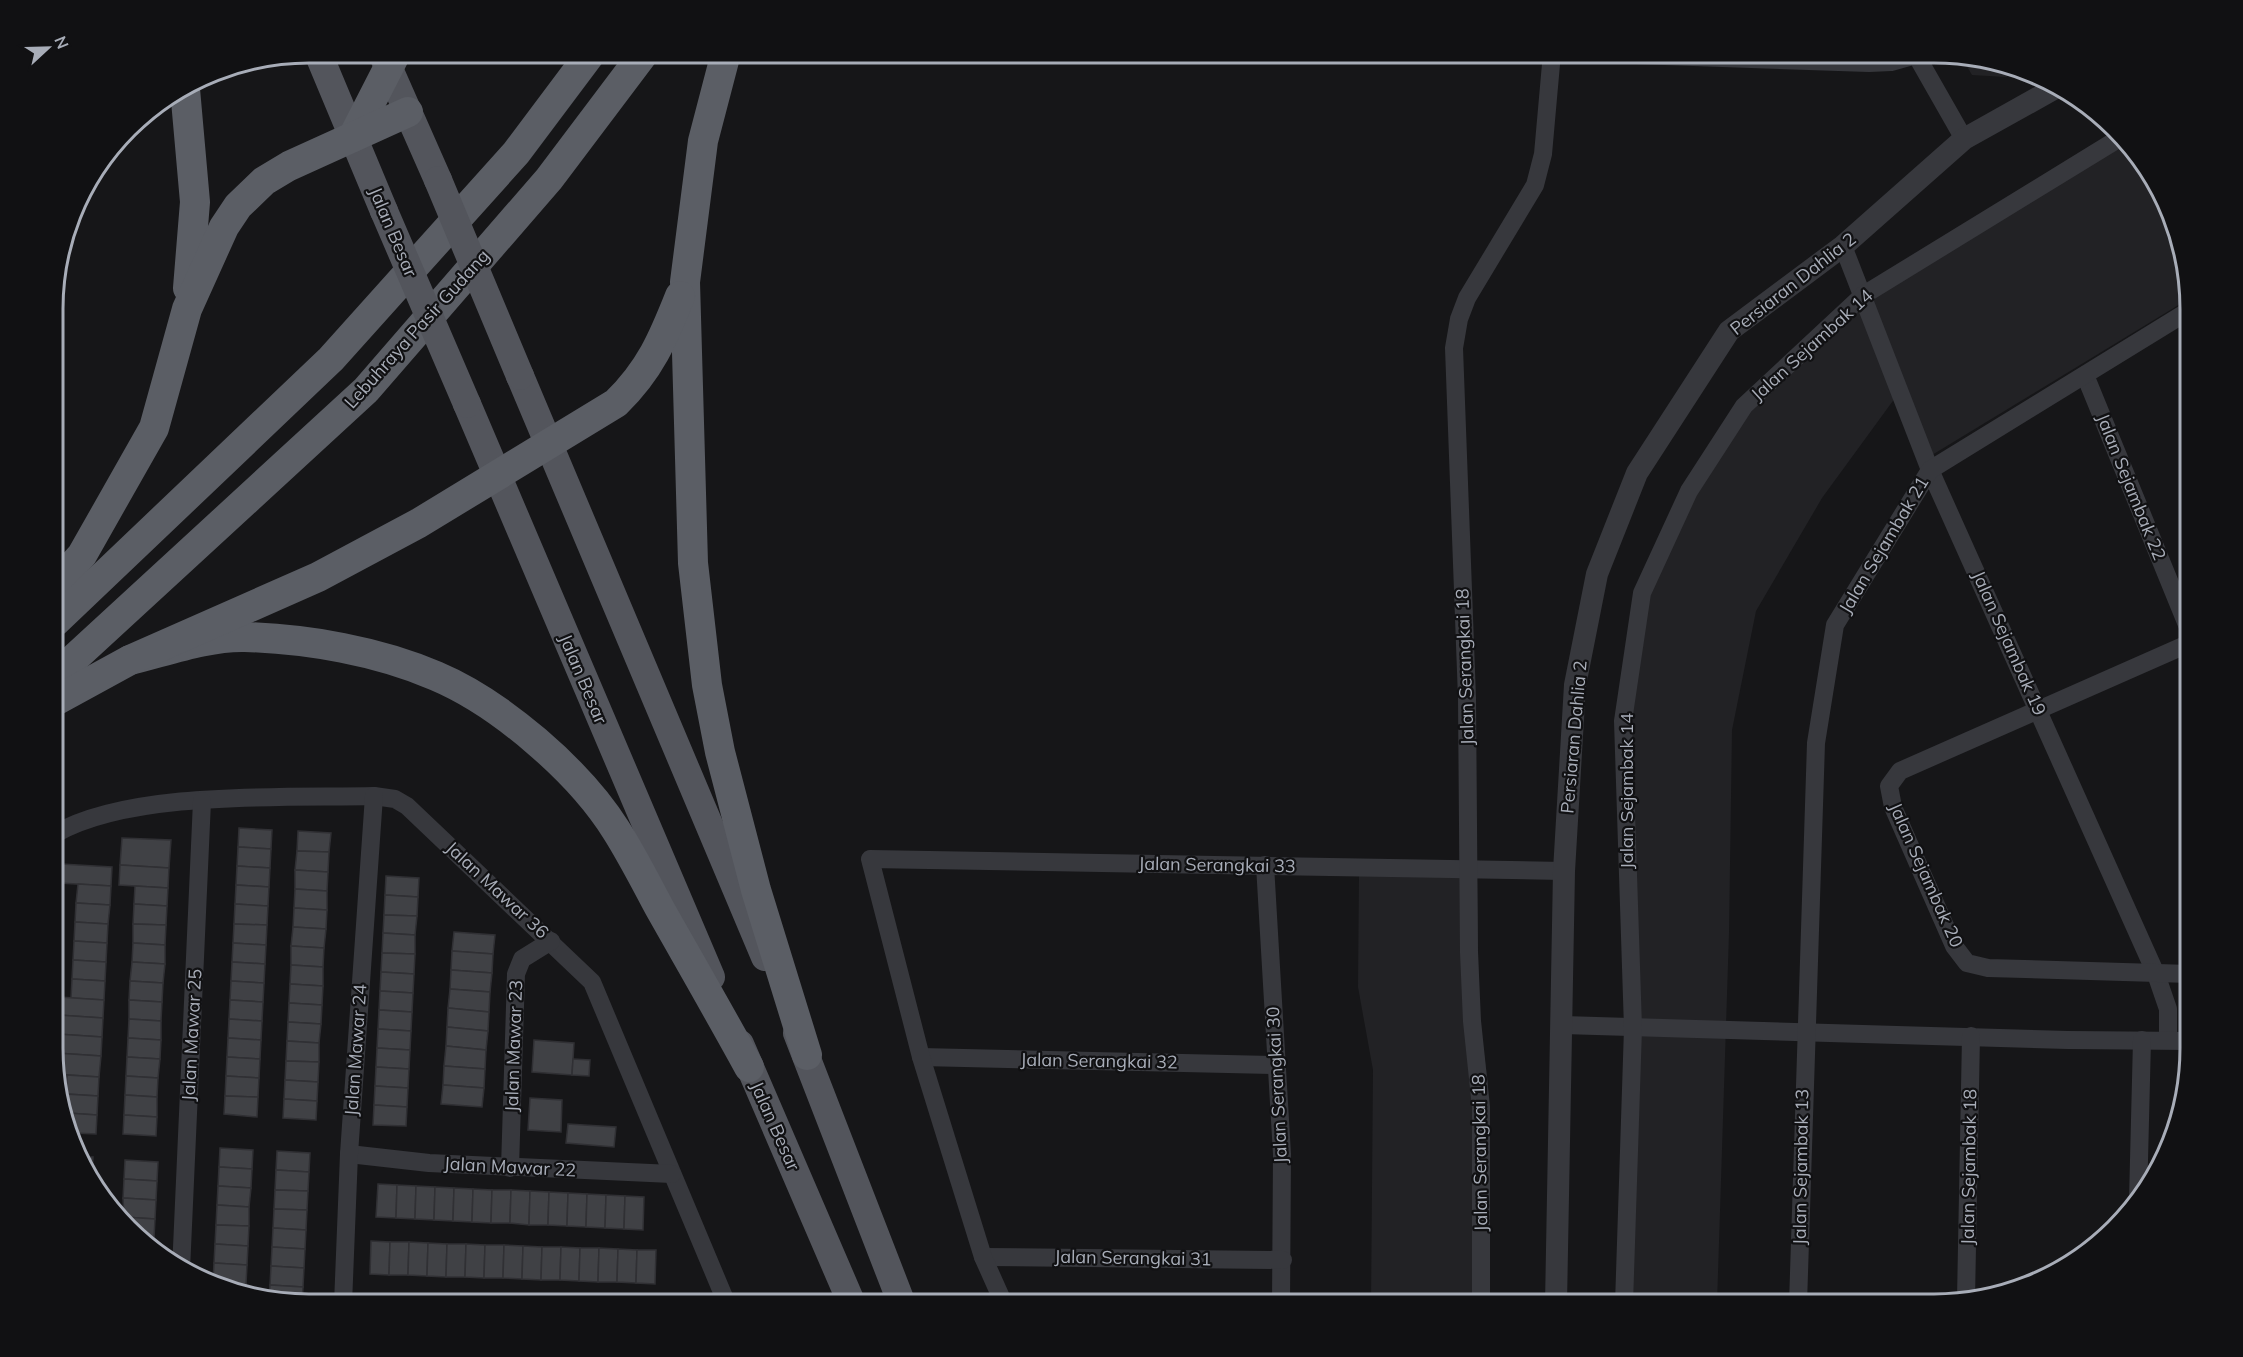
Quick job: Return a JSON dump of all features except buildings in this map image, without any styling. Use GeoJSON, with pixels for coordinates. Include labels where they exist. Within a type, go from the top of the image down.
{"type":"FeatureCollection","features":[{"type":"Feature","properties":{"kind":"highway"},"geometry":{"type":"LineString","coordinates":[[353,137],[387,63]]}},
{"type":"Feature","properties":{"kind":"highway"},"geometry":{"type":"LineString","coordinates":[[63,614],[331,359],[516,153],[583,63]]}},
{"type":"Feature","properties":{"kind":"highway","name":"Lebuhraya Pasir Gudang"},"geometry":{"type":"LineString","coordinates":[[63,669],[366,390],[549,179],[636,63]]}},
{"type":"Feature","properties":{"kind":"highway"},"geometry":{"type":"LineString","coordinates":[[723,63],[703,141],[685,282],[693,563],[707,685],[720,752],[756,890],[807,1055]]}},
{"type":"Feature","properties":{"kind":"highway"},"geometry":{"type":"LineString","coordinates":[[185,97],[195,202],[187,309]]}},
{"type":"Feature","properties":{"kind":"highway"},"geometry":{"type":"LineString","coordinates":[[63,576],[82,555],[154,428],[187,309],[224,227],[250,194],[264,181],[289,166],[408,112]]}},
{"type":"Feature","properties":{"kind":"highway"},"geometry":{"type":"LineString","coordinates":[[63,697],[130,660],[318,577],[418,524],[616,403],[634,386],[660,347],[685,282]]}},
{"type":"Feature","properties":{"kind":"highway"},"geometry":{"type":"LineString","coordinates":[[130,660],[200,644],[244,637],[342,649],[385,658],[437,676],[510,720],[546,750],[585,789],[616,829],[749,1067]]}},
{"type":"Feature","properties":{"kind":"main road","name":"Jalan Besar"},"geometry":{"type":"LineString","coordinates":[[323,63],[496,476],[848,1294]]}},
{"type":"Feature","properties":{"kind":"main road"},"geometry":{"type":"LineString","coordinates":[[391,63],[408,112],[807,1055],[898,1294]]}},
{"type":"Feature","properties":{"kind":"street","name":"Jalan Serangkai 18"},"geometry":{"type":"LineString","coordinates":[[1481,1294],[1481,1107],[1472,1021],[1467,698],[1454,348],[1459,319],[1467,298],[1535,185],[1543,154],[1551,63]]}},
{"type":"Feature","properties":{"kind":"street"},"geometry":{"type":"LineString","coordinates":[[1920,63],[1965,139]]}},
{"type":"Feature","properties":{"kind":"street","name":"Persiaran Dahlia 2"},"geometry":{"type":"LineString","coordinates":[[1556,1294],[1563,1025],[1564,871],[1575,685],[1597,574],[1636,473],[1729,331],[1843,246],[1965,139],[2049,92]]}},
{"type":"Feature","properties":{"kind":"street","name":"Jalan Sejambak 14"},"geometry":{"type":"LineString","coordinates":[[1624,1294],[1633,1028],[1623,721],[1642,593],[1689,491],[1744,406],[1862,296],[2115,142]]}},
{"type":"Feature","properties":{"kind":"street","name":"Jalan Sejambak 19"},"geometry":{"type":"LineString","coordinates":[[1843,246],[1930,470],[2040,710],[2156,974],[2168,1009],[2168,1040]]}},
{"type":"Feature","properties":{"kind":"street","name":"Jalan Sejambak 21"},"geometry":{"type":"LineString","coordinates":[[1805,1030],[1816,743],[1835,625],[1930,470],[2180,316]]}},
{"type":"Feature","properties":{"kind":"street","name":"Jalan Sejambak 22"},"geometry":{"type":"LineString","coordinates":[[2085,375],[2180,608]]}},
{"type":"Feature","properties":{"kind":"street"},"geometry":{"type":"LineString","coordinates":[[2040,710],[2180,647]]}},
{"type":"Feature","properties":{"kind":"street","name":"Jalan Sejambak 20"},"geometry":{"type":"LineString","coordinates":[[2040,710],[1900,771],[1889,786],[1893,807],[1949,935],[1967,963],[1988,968],[2156,974]]}},
{"type":"Feature","properties":{"kind":"street","name":"Jalan Mawar 36"},"geometry":{"type":"LineString","coordinates":[[63,831],[95,817],[130,809],[202,801],[374,796],[394,799],[407,806],[592,982],[723,1294]]}},
{"type":"Feature","properties":{"kind":"street","name":"Jalan Mawar 24"},"geometry":{"type":"LineString","coordinates":[[343,1294],[349,1154],[374,796]]}},
{"type":"Feature","properties":{"kind":"street","name":"Jalan Mawar 25"},"geometry":{"type":"LineString","coordinates":[[182,1258],[202,801]]}},
{"type":"Feature","properties":{"kind":"street","name":"Jalan Serangkai 33"},"geometry":{"type":"LineString","coordinates":[[921,1057],[870,859],[1564,871]]}},
{"type":"Feature","properties":{"kind":"street","name":"Jalan Serangkai 30"},"geometry":{"type":"LineString","coordinates":[[1265,865],[1282,1154],[1281,1294]]}},
{"type":"Feature","properties":{"kind":"street","name":"Jalan Mawar 23"},"geometry":{"type":"LineString","coordinates":[[510,1168],[516,974],[522,959],[551,941]]}},
{"type":"Feature","properties":{"kind":"street"},"geometry":{"type":"LineString","coordinates":[[2156,974],[2180,974]]}},
{"type":"Feature","properties":{"kind":"street"},"geometry":{"type":"LineString","coordinates":[[1563,1025],[1805,1030],[2068,1040],[2180,1041]]}},
{"type":"Feature","properties":{"kind":"street","name":"Jalan Sejambak 13"},"geometry":{"type":"LineString","coordinates":[[1798,1294],[1805,1030]]}},
{"type":"Feature","properties":{"kind":"street","name":"Jalan Sejambak 18"},"geometry":{"type":"LineString","coordinates":[[1966,1292],[1971,1036]]}},
{"type":"Feature","properties":{"kind":"street"},"geometry":{"type":"LineString","coordinates":[[2138,1186],[2142,1040]]}},
{"type":"Feature","properties":{"kind":"street"},"geometry":{"type":"LineString","coordinates":[[921,1057],[983,1257],[1000,1294]]}},
{"type":"Feature","properties":{"kind":"street","name":"Jalan Serangkai 32"},"geometry":{"type":"LineString","coordinates":[[921,1057],[1276,1065]]}},
{"type":"Feature","properties":{"kind":"street","name":"Jalan Mawar 22"},"geometry":{"type":"LineString","coordinates":[[349,1154],[429,1163],[672,1174]]}},
{"type":"Feature","properties":{"kind":"street","name":"Jalan Serangkai 31"},"geometry":{"type":"LineString","coordinates":[[983,1257],[1283,1260]]}},
{"type":"Feature","properties":{"kind":"shaded area"},"geometry":{"type":"Polygon","coordinates":[[[1966,65],[2010,75],[2006,77],[1972,75],[1966,65]]]}},
{"type":"Feature","properties":{"kind":"shaded area"},"geometry":{"type":"Polygon","coordinates":[[[2120,148],[2139,172],[2155,200],[2167,230],[2178,277],[2180,304],[1932,455],[1871,297],[2120,148]]]}},
{"type":"Feature","properties":{"kind":"shaded area"},"geometry":{"type":"Polygon","coordinates":[[[1854,294],[1895,398],[1822,498],[1756,611],[1732,730],[1729,933],[1717,1294],[1616,1294],[1626,1049],[1633,593],[1681,489],[1854,294]]]}},
{"type":"Feature","properties":{"kind":"shaded area"},"geometry":{"type":"Polygon","coordinates":[[[1359,874],[1477,876],[1479,1017],[1488,1083],[1488,1294],[1371,1294],[1373,1070],[1358,987],[1359,874]]]}}]}
